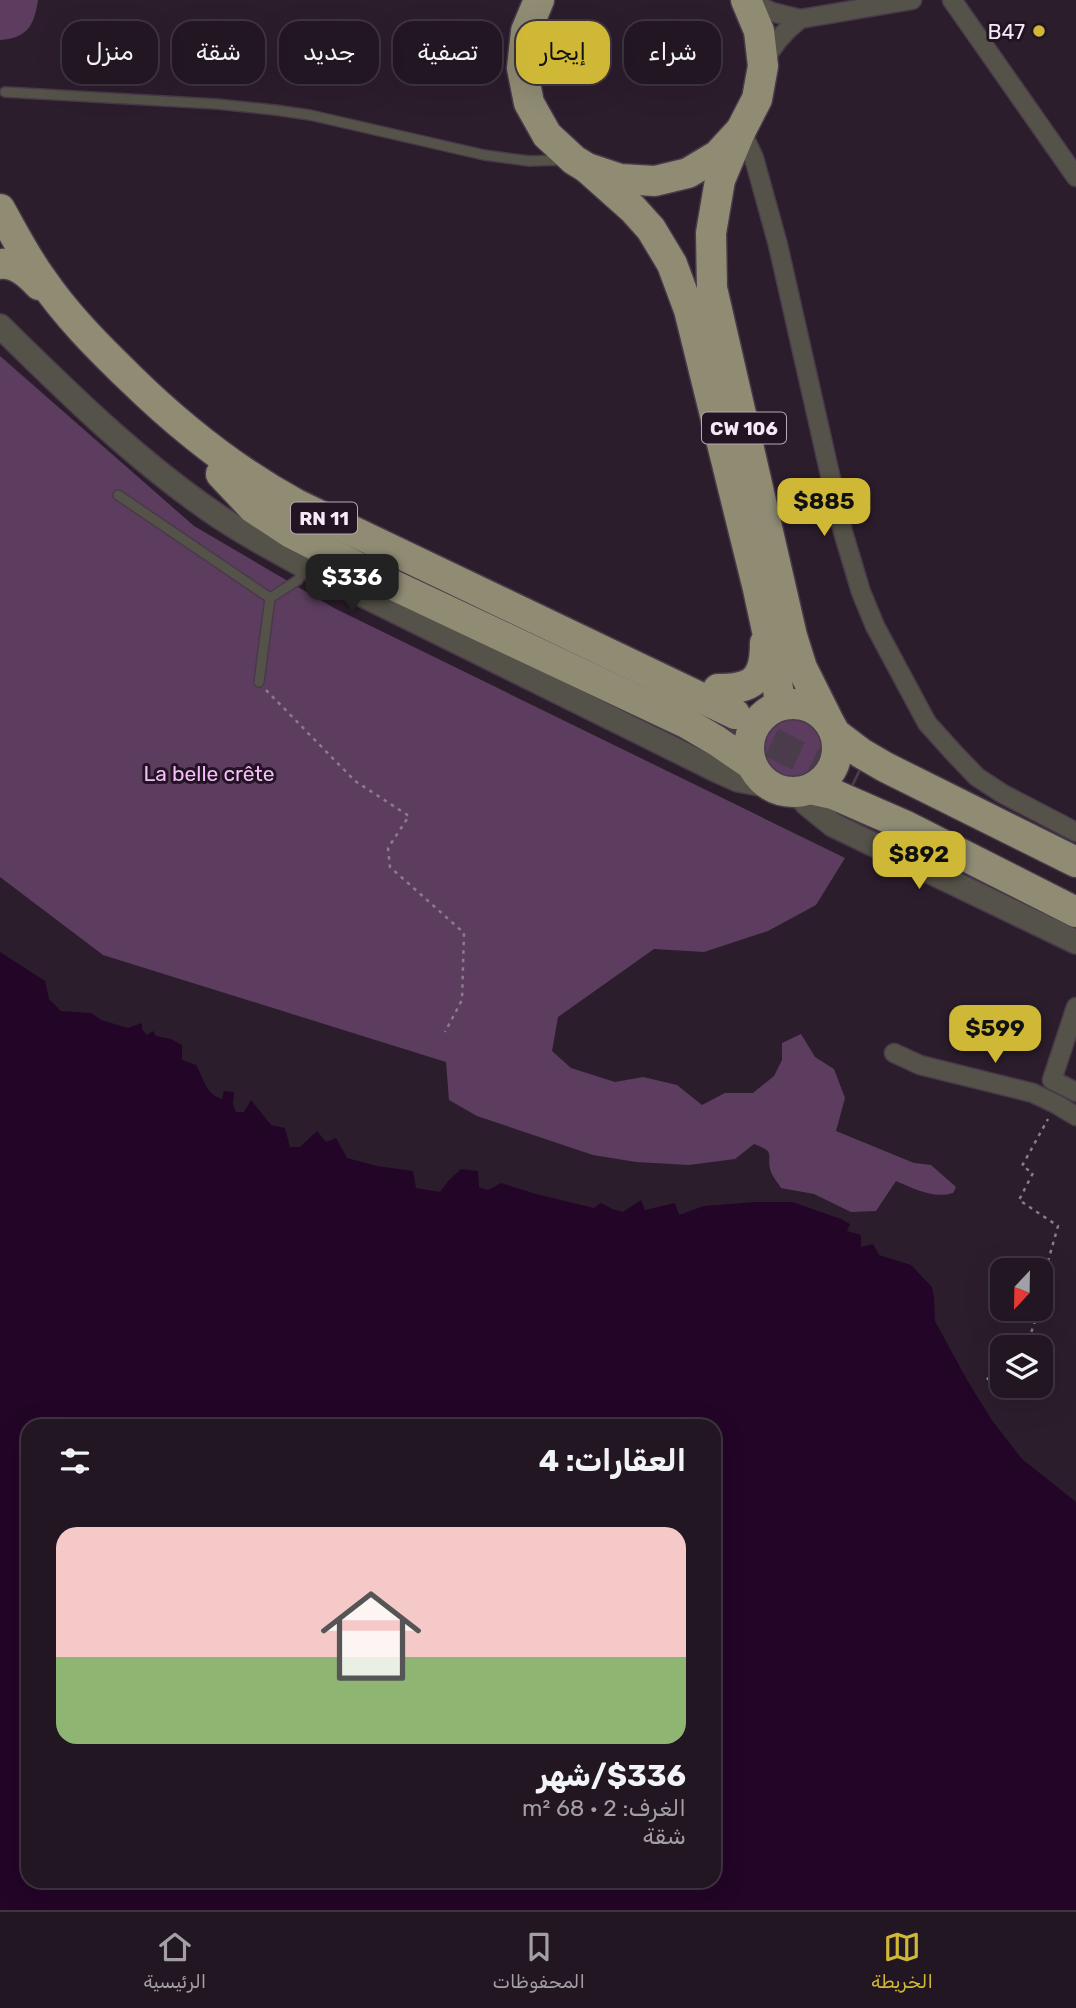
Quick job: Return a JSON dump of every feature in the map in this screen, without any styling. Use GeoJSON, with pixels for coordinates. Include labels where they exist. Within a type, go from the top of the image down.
{"type":"FeatureCollection","features":[{"type":"Feature","properties":{"kind":"highway"},"geometry":{"type":"LineString","coordinates":[[539,0],[526,31],[522,68],[529,103],[547,135],[580,164],[620,179],[654,181],[688,173],[718,155],[741,130],[757,99],[763,66],[759,32],[746,0]]}},
{"type":"Feature","properties":{"kind":"highway","name":"CW 106"},"geometry":{"type":"LineString","coordinates":[[741,130],[720,180],[711,233],[712,288],[792,636],[802,668],[832,728]]}},
{"type":"Feature","properties":{"kind":"highway","name":"CW 106"},"geometry":{"type":"LineString","coordinates":[[580,164],[651,229],[672,264],[689,310],[776,672],[774,708]]}},
{"type":"Feature","properties":{"kind":"highway","name":"RN 11"},"geometry":{"type":"LineString","coordinates":[[0,209],[28,258],[85,333],[230,472]]}},
{"type":"Feature","properties":{"kind":"highway"},"geometry":{"type":"LineString","coordinates":[[2,259],[28,273],[42,289],[58,300]]}},
{"type":"Feature","properties":{"kind":"highway","name":"RN 11"},"geometry":{"type":"LineString","coordinates":[[2,259],[107,379],[159,426],[230,472],[264,486],[733,719]]}},
{"type":"Feature","properties":{"kind":"highway"},"geometry":{"type":"LineString","coordinates":[[230,472],[256,472],[275,478],[551,613],[718,688],[774,708]]}},
{"type":"Feature","properties":{"kind":"highway"},"geometry":{"type":"LineString","coordinates":[[230,472],[253,508],[290,533],[393,585],[688,724],[782,783],[833,794],[904,825],[1076,912]]}},
{"type":"Feature","properties":{"kind":"highway"},"geometry":{"type":"LineString","coordinates":[[718,688],[747,687],[758,677],[763,667],[765,626]]}},
{"type":"Feature","properties":{"kind":"highway"},"geometry":{"type":"LineString","coordinates":[[832,728],[838,747],[836,760],[831,772],[822,782],[782,783],[748,750],[750,735],[757,722],[774,708],[794,703],[808,705],[820,712],[832,728],[861,752],[1076,862]]}},
{"type":"Feature","properties":{"kind":"highway"},"geometry":{"type":"LineString","coordinates":[[1076,880],[857,778],[1076,890]]}},
{"type":"Feature","properties":{"kind":"street"},"geometry":{"type":"LineString","coordinates":[[746,0],[772,12],[800,19],[912,0]]}},
{"type":"Feature","properties":{"kind":"street"},"geometry":{"type":"LineString","coordinates":[[952,0],[1076,177]]}},
{"type":"Feature","properties":{"kind":"street"},"geometry":{"type":"LineString","coordinates":[[763,66],[774,44],[800,19]]}},
{"type":"Feature","properties":{"kind":"street"},"geometry":{"type":"LineString","coordinates":[[741,130],[754,158],[778,245],[843,532],[861,592],[875,626],[927,723],[961,761],[977,777],[1003,794],[1076,832]]}},
{"type":"Feature","properties":{"kind":"street"},"geometry":{"type":"LineString","coordinates":[[0,326],[168,480],[219,517],[306,567],[718,771],[738,780],[782,783],[833,825],[1076,942]]}},
{"type":"Feature","properties":{"kind":"street"},"geometry":{"type":"LineString","coordinates":[[1076,1007],[1052,1080],[1076,1092]]}},
{"type":"Feature","properties":{"kind":"street"},"geometry":{"type":"LineString","coordinates":[[894,1054],[920,1065],[1033,1093],[1076,1116]]}},
{"type":"Feature","properties":{"kind":"lane"},"geometry":{"type":"LineString","coordinates":[[5,92],[217,104],[275,110],[310,115],[496,158],[580,164]]}},
{"type":"Feature","properties":{"kind":"lane"},"geometry":{"type":"LineString","coordinates":[[118,495],[270,598]]}},
{"type":"Feature","properties":{"kind":"lane"},"geometry":{"type":"LineString","coordinates":[[259,682],[270,598],[298,580],[306,567]]}},
{"type":"Feature","properties":{"kind":"path"},"geometry":{"type":"LineString","coordinates":[[259,682],[355,781],[409,816],[388,848],[390,867],[464,933],[462,1000],[445,1032]]}},
{"type":"Feature","properties":{"kind":"path"},"geometry":{"type":"LineString","coordinates":[[1049,1258],[1058,1226],[1019,1200],[1033,1173],[1022,1166],[1056,1104]]}},
{"type":"Feature","properties":{"kind":"green space"},"geometry":{"type":"Polygon","coordinates":[[[0,0],[38,0],[28,29],[10,39],[0,40],[0,0]]]}},
{"type":"Feature","properties":{"kind":"green space","name":"La belle crête"},"geometry":{"type":"Polygon","coordinates":[[[0,356],[194,526],[334,608],[845,858],[816,905],[768,931],[704,952],[654,949],[558,1017],[552,1051],[571,1068],[615,1082],[643,1077],[677,1085],[702,1105],[725,1093],[753,1093],[774,1076],[782,1060],[782,1043],[801,1034],[815,1057],[834,1069],[845,1098],[836,1131],[914,1163],[931,1165],[956,1187],[953,1193],[931,1194],[896,1181],[876,1211],[851,1212],[814,1194],[781,1188],[771,1172],[768,1152],[754,1144],[735,1159],[689,1165],[636,1162],[593,1155],[477,1116],[449,1100],[446,1062],[103,955],[0,877],[0,356]]]}},
{"type":"Feature","properties":{"kind":"green space"},"geometry":{"type":"Polygon","coordinates":[[[788,717],[800,717],[816,726],[823,736],[823,760],[816,770],[800,779],[788,779],[777,774],[768,765],[763,754],[763,742],[768,731],[777,722],[788,717]]]}},
{"type":"Feature","properties":{"kind":"shaded area"},"geometry":{"type":"Polygon","coordinates":[[[0,952],[45,981],[49,999],[61,1011],[91,1013],[101,1020],[128,1028],[142,1023],[142,1029],[147,1035],[153,1031],[156,1036],[182,1045],[182,1060],[196,1065],[212,1094],[222,1099],[224,1091],[234,1092],[233,1104],[236,1112],[244,1112],[251,1100],[271,1125],[285,1128],[290,1147],[300,1147],[317,1131],[326,1142],[336,1138],[347,1158],[413,1171],[416,1188],[440,1192],[461,1169],[478,1171],[479,1187],[488,1190],[501,1183],[594,1208],[601,1203],[623,1212],[641,1200],[645,1210],[675,1203],[679,1215],[704,1206],[792,1202],[841,1219],[850,1224],[847,1231],[861,1235],[861,1247],[873,1244],[879,1255],[911,1265],[932,1287],[935,1321],[991,1419],[1022,1459],[1076,1502],[1076,1910],[0,1910],[0,952]]]}},
{"type":"Feature","properties":{"kind":"tunnel"},"geometry":{"type":"LineString","coordinates":[[731,723],[855,783]]}},
{"type":"Feature","properties":{"kind":"place","name":"B47"},"geometry":{"type":"Point","coordinates":[1039,31]}}]}
